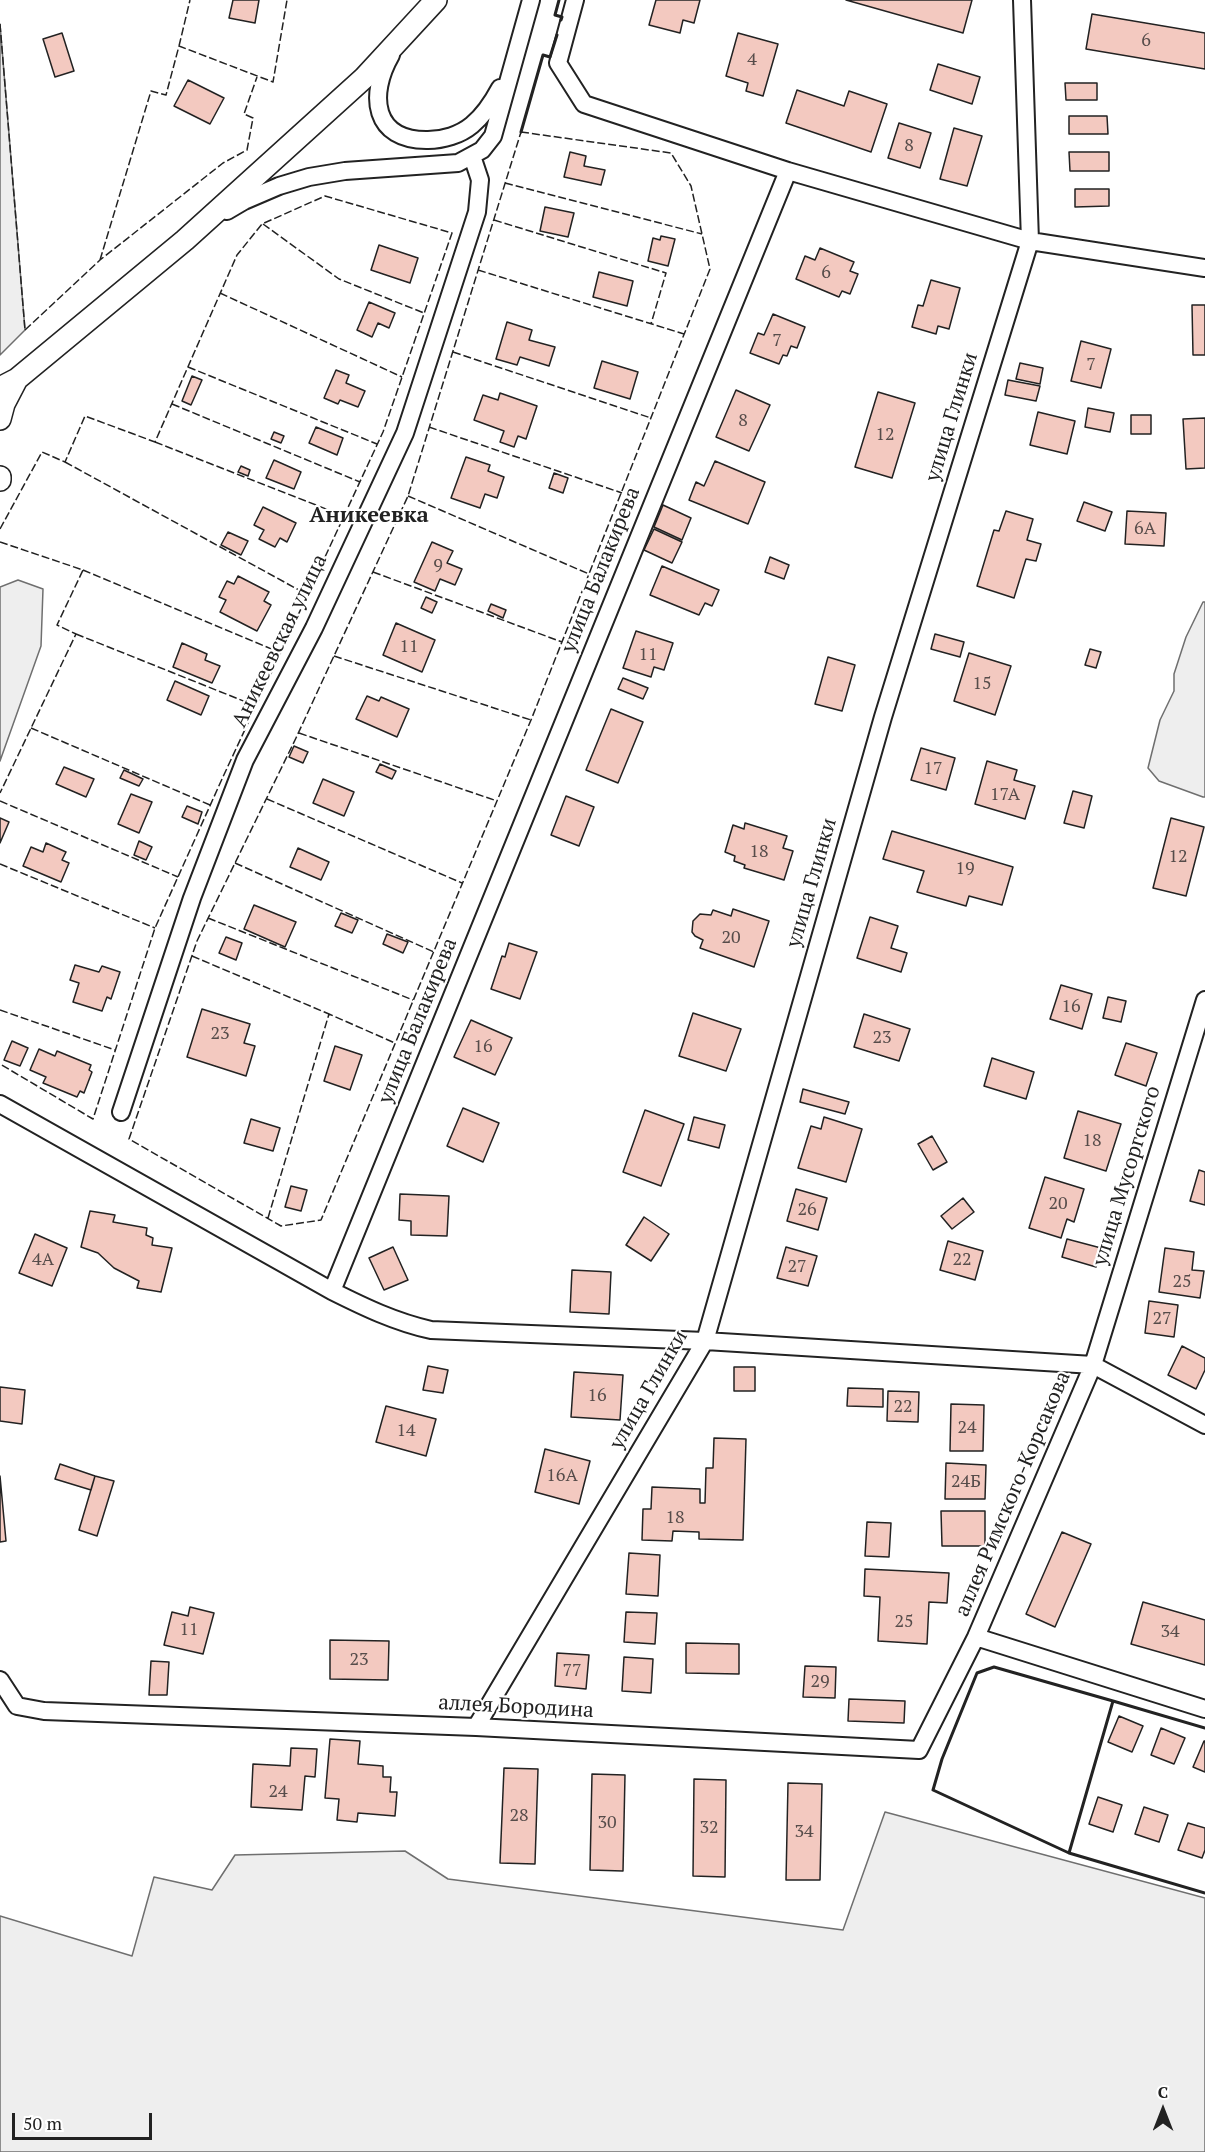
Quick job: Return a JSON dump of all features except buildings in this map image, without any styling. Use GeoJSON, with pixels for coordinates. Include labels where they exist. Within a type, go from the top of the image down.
{"type":"FeatureCollection","features":[{"type":"Feature","properties":{"kind":"street"},"geometry":{"type":"LineString","coordinates":[[185,240],[364,78],[436,0]]}},
{"type":"Feature","properties":{"kind":"street"},"geometry":{"type":"LineString","coordinates":[[0,419],[8,384],[185,240],[212,219],[243,201],[289,183],[345,171],[458,163],[482,150],[493,136],[531,0]]}},
{"type":"Feature","properties":{"kind":"street"},"geometry":{"type":"LineString","coordinates":[[575,0],[558,63],[584,104],[788,171],[1030,241],[1205,268]]}},
{"type":"Feature","properties":{"kind":"street","name":"улица Глинки"},"geometry":{"type":"LineString","coordinates":[[476,1726],[705,1341],[883,717],[1030,241],[1022,0]]}},
{"type":"Feature","properties":{"kind":"street"},"geometry":{"type":"LineString","coordinates":[[400,39],[383,69],[378,90],[379,110],[390,130],[419,140],[450,137],[470,126],[490,107],[515,58]]}},
{"type":"Feature","properties":{"kind":"street","name":"Аникеевская улица"},"geometry":{"type":"LineString","coordinates":[[121,1112],[192,898],[245,760],[314,628],[405,433],[477,212],[480,180],[472,156]]}},
{"type":"Feature","properties":{"kind":"street","name":"улица Балакирева"},"geometry":{"type":"LineString","coordinates":[[332,1291],[788,171]]}},
{"type":"Feature","properties":{"kind":"street","name":"улица Мусоргского"},"geometry":{"type":"LineString","coordinates":[[1093,1365],[1205,1000]]}},
{"type":"Feature","properties":{"kind":"street"},"geometry":{"type":"LineString","coordinates":[[0,1104],[332,1291],[405,1324],[431,1330],[705,1341],[1093,1365]]}},
{"type":"Feature","properties":{"kind":"street","name":"аллея Римского-Корсакова"},"geometry":{"type":"LineString","coordinates":[[1205,1425],[1093,1365],[976,1637],[1205,1709]]}},
{"type":"Feature","properties":{"kind":"street","name":"аллея Бородина"},"geometry":{"type":"LineString","coordinates":[[0,1680],[16,1706],[44,1711],[476,1726],[919,1750],[976,1637]]}},
{"type":"Feature","properties":{"kind":"shaded area"},"geometry":{"type":"Polygon","coordinates":[[[0,24],[25,330],[0,355],[0,24]]]}},
{"type":"Feature","properties":{"kind":"shaded area"},"geometry":{"type":"Polygon","coordinates":[[[18,580],[43,589],[41,646],[0,761],[0,587],[18,580]]]}},
{"type":"Feature","properties":{"kind":"shaded area"},"geometry":{"type":"Polygon","coordinates":[[[1205,602],[1205,797],[1159,781],[1148,768],[1160,720],[1174,691],[1174,674],[1186,637],[1205,602]]]}},
{"type":"Feature","properties":{"kind":"shaded area"},"geometry":{"type":"Polygon","coordinates":[[[885,1812],[1205,1898],[1205,2152],[0,2152],[0,1916],[132,1956],[154,1877],[212,1890],[235,1855],[405,1851],[448,1879],[843,1930],[885,1812]]]}},
{"type":"Feature","properties":{"kind":"fence"},"geometry":{"type":"LineString","coordinates":[[179,46],[190,0]]}},
{"type":"Feature","properties":{"kind":"fence"},"geometry":{"type":"LineString","coordinates":[[100,260],[151,91],[166,95],[179,46],[273,82],[287,0]]}},
{"type":"Feature","properties":{"kind":"fence"},"geometry":{"type":"LineString","coordinates":[[0,24],[25,330]]}},
{"type":"Feature","properties":{"kind":"fence"},"geometry":{"type":"LineString","coordinates":[[25,330],[100,260],[223,163],[247,150],[253,118],[244,114],[257,77]]}},
{"type":"Feature","properties":{"kind":"fence"},"geometry":{"type":"LineString","coordinates":[[521,132],[671,153],[691,186],[710,269],[531,720],[321,1220],[281,1226],[129,1139],[197,941],[296,738],[408,496],[521,132]]}},
{"type":"Feature","properties":{"kind":"fence"},"geometry":{"type":"LineString","coordinates":[[505,183],[702,234]]}},
{"type":"Feature","properties":{"kind":"fence"},"geometry":{"type":"LineString","coordinates":[[0,529],[42,452],[65,462],[85,416],[155,442],[237,255],[262,224],[325,196],[452,233],[383,432],[155,928],[93,1119],[0,1064]]}},
{"type":"Feature","properties":{"kind":"fence"},"geometry":{"type":"LineString","coordinates":[[494,220],[666,273],[651,324]]}},
{"type":"Feature","properties":{"kind":"fence"},"geometry":{"type":"LineString","coordinates":[[263,224],[339,279],[424,313]]}},
{"type":"Feature","properties":{"kind":"fence"},"geometry":{"type":"LineString","coordinates":[[478,270],[684,334]]}},
{"type":"Feature","properties":{"kind":"fence"},"geometry":{"type":"LineString","coordinates":[[220,293],[402,377]]}},
{"type":"Feature","properties":{"kind":"fence"},"geometry":{"type":"LineString","coordinates":[[453,352],[651,418]]}},
{"type":"Feature","properties":{"kind":"fence"},"geometry":{"type":"LineString","coordinates":[[188,367],[377,444]]}},
{"type":"Feature","properties":{"kind":"fence"},"geometry":{"type":"LineString","coordinates":[[172,404],[360,482]]}},
{"type":"Feature","properties":{"kind":"fence"},"geometry":{"type":"LineString","coordinates":[[429,427],[622,493]]}},
{"type":"Feature","properties":{"kind":"fence"},"geometry":{"type":"LineString","coordinates":[[155,442],[344,516]]}},
{"type":"Feature","properties":{"kind":"fence"},"geometry":{"type":"LineString","coordinates":[[65,462],[308,595]]}},
{"type":"Feature","properties":{"kind":"fence"},"geometry":{"type":"LineString","coordinates":[[408,496],[589,574]]}},
{"type":"Feature","properties":{"kind":"fence"},"geometry":{"type":"LineString","coordinates":[[0,542],[83,570],[57,625],[76,634],[0,793]]}},
{"type":"Feature","properties":{"kind":"fence"},"geometry":{"type":"LineString","coordinates":[[83,570],[281,653]]}},
{"type":"Feature","properties":{"kind":"fence"},"geometry":{"type":"LineString","coordinates":[[373,572],[562,642]]}},
{"type":"Feature","properties":{"kind":"fence"},"geometry":{"type":"LineString","coordinates":[[76,634],[256,706]]}},
{"type":"Feature","properties":{"kind":"fence"},"geometry":{"type":"LineString","coordinates":[[334,656],[531,720]]}},
{"type":"Feature","properties":{"kind":"fence"},"geometry":{"type":"LineString","coordinates":[[31,728],[210,805]]}},
{"type":"Feature","properties":{"kind":"fence"},"geometry":{"type":"LineString","coordinates":[[299,733],[497,801]]}},
{"type":"Feature","properties":{"kind":"fence"},"geometry":{"type":"LineString","coordinates":[[267,799],[462,883]]}},
{"type":"Feature","properties":{"kind":"fence"},"geometry":{"type":"LineString","coordinates":[[0,801],[178,877]]}},
{"type":"Feature","properties":{"kind":"fence"},"geometry":{"type":"LineString","coordinates":[[235,863],[434,952]]}},
{"type":"Feature","properties":{"kind":"fence"},"geometry":{"type":"LineString","coordinates":[[0,864],[155,928]]}},
{"type":"Feature","properties":{"kind":"fence"},"geometry":{"type":"LineString","coordinates":[[208,918],[413,1000]]}},
{"type":"Feature","properties":{"kind":"fence"},"geometry":{"type":"LineString","coordinates":[[192,956],[329,1014]]}},
{"type":"Feature","properties":{"kind":"fence"},"geometry":{"type":"LineString","coordinates":[[0,1010],[115,1050]]}},
{"type":"Feature","properties":{"kind":"fence"},"geometry":{"type":"LineString","coordinates":[[268,1218],[329,1014],[395,1043]]}},
{"type":"Feature","properties":{"kind":"wall"},"geometry":{"type":"LineString","coordinates":[[559,0],[555,15],[562,17],[561,20]]}},
{"type":"Feature","properties":{"kind":"wall"},"geometry":{"type":"LineString","coordinates":[[521,132],[543,55],[550,57],[557,35]]}},
{"type":"Feature","properties":{"kind":"wall"},"geometry":{"type":"LineString","coordinates":[[1069,1853],[933,1790],[942,1759],[977,1673],[994,1667],[1113,1701]]}},
{"type":"Feature","properties":{"kind":"wall"},"geometry":{"type":"LineString","coordinates":[[1205,1728],[1113,1701],[1069,1853],[1205,1893]]}},
{"type":"Feature","properties":{"kind":"district","name":"Аникеевка"},"geometry":{"type":"Point","coordinates":[369,516]}}]}
